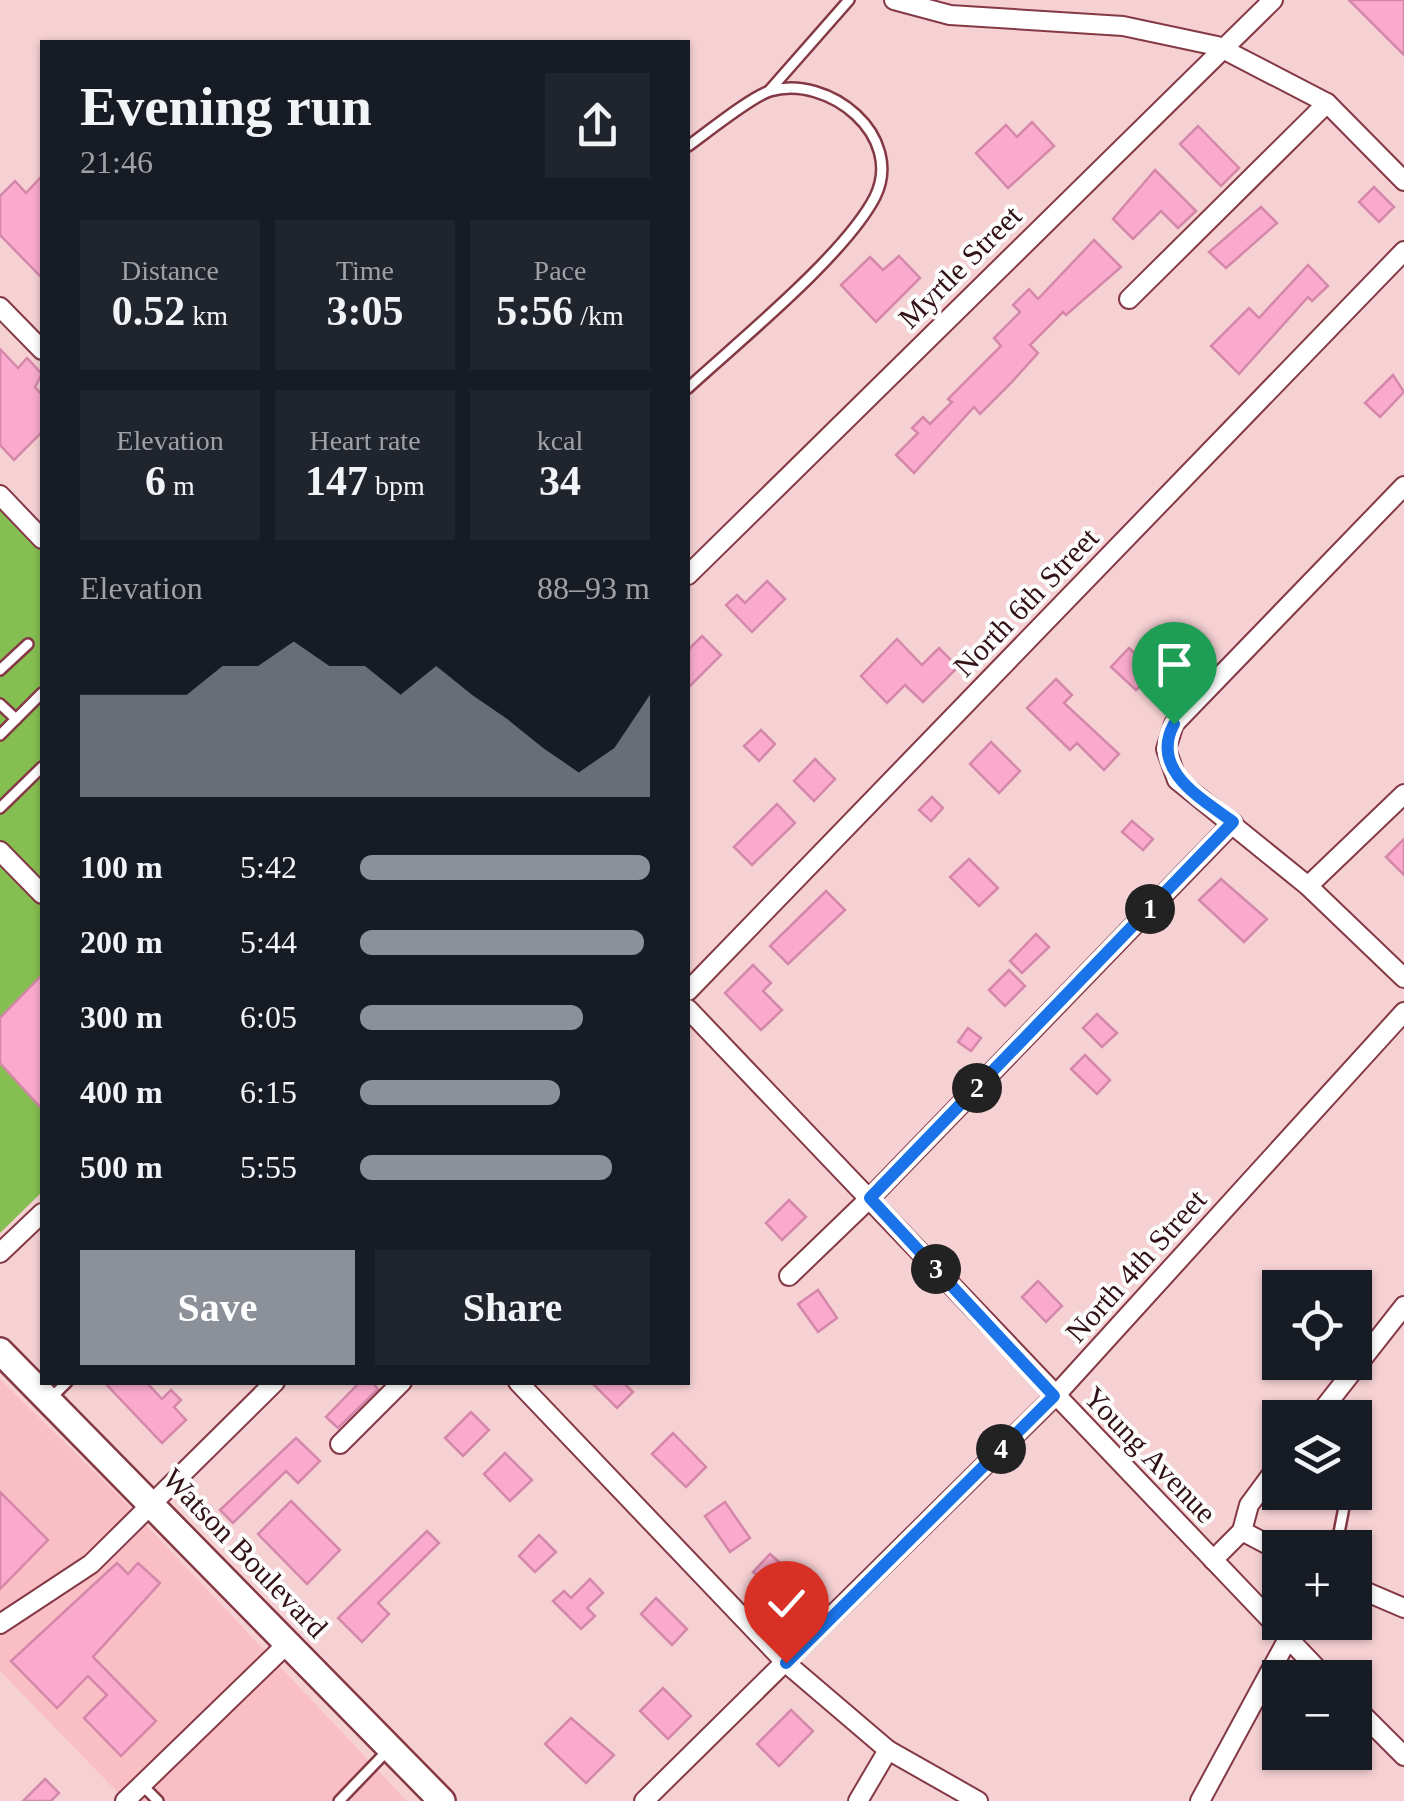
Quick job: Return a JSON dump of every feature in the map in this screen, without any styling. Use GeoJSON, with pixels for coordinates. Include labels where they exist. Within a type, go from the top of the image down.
{"type":"FeatureCollection","features":[{"type":"Feature","properties":{"kind":"main road","name":"Watson Boulevard"},"geometry":{"type":"LineString","coordinates":[[0,1351],[40,1379]]}},
{"type":"Feature","properties":{"kind":"main road","name":"Watson Boulevard"},"geometry":{"type":"LineString","coordinates":[[58,1391],[152,1502],[442,1801]]}},
{"type":"Feature","properties":{"kind":"street"},"geometry":{"type":"LineString","coordinates":[[894,0],[950,15],[1123,26],[1221,48],[1326,103],[1404,181]]}},
{"type":"Feature","properties":{"kind":"street","name":"Myrtle Street"},"geometry":{"type":"LineString","coordinates":[[690,573],[1273,0]]}},
{"type":"Feature","properties":{"kind":"street"},"geometry":{"type":"LineString","coordinates":[[1129,300],[1326,103]]}},
{"type":"Feature","properties":{"kind":"street","name":"North 6th Street"},"geometry":{"type":"LineString","coordinates":[[690,990],[1404,251]]}},
{"type":"Feature","properties":{"kind":"street"},"geometry":{"type":"LineString","coordinates":[[0,307],[40,348]]}},
{"type":"Feature","properties":{"kind":"street"},"geometry":{"type":"LineString","coordinates":[[1404,486],[1168,734],[1166,749],[1177,780],[1308,886],[1404,978]]}},
{"type":"Feature","properties":{"kind":"street"},"geometry":{"type":"LineString","coordinates":[[0,496],[40,537]]}},
{"type":"Feature","properties":{"kind":"street"},"geometry":{"type":"LineString","coordinates":[[1308,886],[1404,794]]}},
{"type":"Feature","properties":{"kind":"street"},"geometry":{"type":"LineString","coordinates":[[789,1276],[870,1198],[1233,822]]}},
{"type":"Feature","properties":{"kind":"street"},"geometry":{"type":"LineString","coordinates":[[0,850],[40,892]]}},
{"type":"Feature","properties":{"kind":"street","name":"Young Avenue"},"geometry":{"type":"LineString","coordinates":[[690,1011],[1212,1560],[1262,1604]]}},
{"type":"Feature","properties":{"kind":"street","name":"North 4th Street"},"geometry":{"type":"LineString","coordinates":[[644,1801],[1054,1396],[1404,1012]]}},
{"type":"Feature","properties":{"kind":"street"},"geometry":{"type":"LineString","coordinates":[[0,1254],[40,1215]]}},
{"type":"Feature","properties":{"kind":"street"},"geometry":{"type":"LineString","coordinates":[[1330,1400],[1404,1306]]}},
{"type":"Feature","properties":{"kind":"street"},"geometry":{"type":"LineString","coordinates":[[0,1624],[91,1564],[272,1385]]}},
{"type":"Feature","properties":{"kind":"street"},"geometry":{"type":"LineString","coordinates":[[340,1444],[399,1385]]}},
{"type":"Feature","properties":{"kind":"street"},"geometry":{"type":"LineString","coordinates":[[521,1385],[786,1663],[888,1750],[978,1801]]}},
{"type":"Feature","properties":{"kind":"street"},"geometry":{"type":"LineString","coordinates":[[1212,1560],[1242,1531],[1249,1505],[1262,1487]]}},
{"type":"Feature","properties":{"kind":"street"},"geometry":{"type":"LineString","coordinates":[[1242,1531],[1262,1541]]}},
{"type":"Feature","properties":{"kind":"street"},"geometry":{"type":"LineString","coordinates":[[1372,1594],[1404,1608]]}},
{"type":"Feature","properties":{"kind":"street"},"geometry":{"type":"LineString","coordinates":[[1200,1801],[1287,1640]]}},
{"type":"Feature","properties":{"kind":"street"},"geometry":{"type":"LineString","coordinates":[[125,1801],[286,1644]]}},
{"type":"Feature","properties":{"kind":"street"},"geometry":{"type":"LineString","coordinates":[[1372,1724],[1404,1756]]}},
{"type":"Feature","properties":{"kind":"street"},"geometry":{"type":"LineString","coordinates":[[858,1801],[888,1750]]}},
{"type":"Feature","properties":{"kind":"lane"},"geometry":{"type":"LineString","coordinates":[[690,145],[769,91],[848,0]]}},
{"type":"Feature","properties":{"kind":"lane"},"geometry":{"type":"LineString","coordinates":[[690,386],[776,307],[852,229],[880,182],[880,153],[860,116],[817,92],[769,91]]}},
{"type":"Feature","properties":{"kind":"lane"},"geometry":{"type":"LineString","coordinates":[[0,670],[28,644]]}},
{"type":"Feature","properties":{"kind":"lane"},"geometry":{"type":"LineString","coordinates":[[0,735],[40,695]]}},
{"type":"Feature","properties":{"kind":"lane"},"geometry":{"type":"LineString","coordinates":[[0,704],[16,719]]}},
{"type":"Feature","properties":{"kind":"lane"},"geometry":{"type":"LineString","coordinates":[[0,808],[40,768]]}},
{"type":"Feature","properties":{"kind":"lane"},"geometry":{"type":"LineString","coordinates":[[339,1801],[390,1748]]}},
{"type":"Feature","properties":{"kind":"lane"},"geometry":{"type":"LineString","coordinates":[[142,1785],[158,1801]]}},
{"type":"Feature","properties":{"kind":"shaded area"},"geometry":{"type":"Polygon","coordinates":[[[0,1379],[116,1493],[407,1801],[126,1801],[0,1671],[0,1379]]]}},
{"type":"Feature","properties":{"kind":"green space"},"geometry":{"type":"Polygon","coordinates":[[[0,501],[40,542],[40,1194],[0,1233],[0,501]]]}},
{"type":"Feature","properties":{"kind":"building"},"geometry":{"type":"Polygon","coordinates":[[[1349,0],[1404,0],[1404,55],[1349,0]]]}},
{"type":"Feature","properties":{"kind":"building"},"geometry":{"type":"Polygon","coordinates":[[[1032,122],[1054,146],[1008,188],[976,153],[1006,125],[1017,137],[1032,122]]]}},
{"type":"Feature","properties":{"kind":"building"},"geometry":{"type":"Polygon","coordinates":[[[1198,126],[1239,168],[1221,186],[1180,144],[1198,126]]]}},
{"type":"Feature","properties":{"kind":"building"},"geometry":{"type":"Polygon","coordinates":[[[1155,170],[1196,211],[1178,228],[1161,211],[1133,239],[1113,219],[1155,170]]]}},
{"type":"Feature","properties":{"kind":"building"},"geometry":{"type":"Polygon","coordinates":[[[40,178],[40,276],[0,235],[0,196],[15,181],[26,193],[40,178]]]}},
{"type":"Feature","properties":{"kind":"building"},"geometry":{"type":"Polygon","coordinates":[[[1374,187],[1394,207],[1379,222],[1359,202],[1374,187]]]}},
{"type":"Feature","properties":{"kind":"building"},"geometry":{"type":"Polygon","coordinates":[[[1261,207],[1277,223],[1226,268],[1209,252],[1261,207]]]}},
{"type":"Feature","properties":{"kind":"building"},"geometry":{"type":"Polygon","coordinates":[[[1094,240],[1121,267],[1066,315],[1063,312],[1030,345],[1038,353],[1011,383],[980,414],[974,407],[914,473],[896,455],[918,433],[912,428],[923,417],[930,424],[952,402],[948,399],[1001,346],[994,338],[1020,312],[1013,305],[1029,289],[1038,299],[1094,240]]]}},
{"type":"Feature","properties":{"kind":"building"},"geometry":{"type":"Polygon","coordinates":[[[899,256],[920,278],[876,322],[841,285],[870,257],[883,270],[899,256]]]}},
{"type":"Feature","properties":{"kind":"building"},"geometry":{"type":"Polygon","coordinates":[[[1308,265],[1328,286],[1312,301],[1308,297],[1239,374],[1211,346],[1249,308],[1259,318],[1308,265]]]}},
{"type":"Feature","properties":{"kind":"building"},"geometry":{"type":"Polygon","coordinates":[[[0,349],[18,368],[27,358],[40,372],[35,387],[40,393],[40,434],[14,460],[0,445],[0,349]]]}},
{"type":"Feature","properties":{"kind":"building"},"geometry":{"type":"Polygon","coordinates":[[[1393,375],[1404,392],[1380,417],[1365,403],[1393,375]]]}},
{"type":"Feature","properties":{"kind":"building"},"geometry":{"type":"Polygon","coordinates":[[[767,581],[785,599],[752,632],[726,605],[737,595],[745,603],[767,581]]]}},
{"type":"Feature","properties":{"kind":"building"},"geometry":{"type":"Polygon","coordinates":[[[702,636],[721,655],[690,686],[690,648],[702,636]]]}},
{"type":"Feature","properties":{"kind":"building"},"geometry":{"type":"Polygon","coordinates":[[[897,639],[922,665],[939,648],[958,667],[923,702],[905,685],[887,703],[861,676],[897,639]]]}},
{"type":"Feature","properties":{"kind":"building"},"geometry":{"type":"Polygon","coordinates":[[[1129,648],[1154,672],[1136,690],[1111,667],[1129,648]]]}},
{"type":"Feature","properties":{"kind":"building"},"geometry":{"type":"Polygon","coordinates":[[[1056,679],[1072,695],[1064,703],[1119,754],[1104,770],[1077,743],[1070,750],[1027,708],[1056,679]]]}},
{"type":"Feature","properties":{"kind":"building"},"geometry":{"type":"Polygon","coordinates":[[[761,730],[775,744],[759,761],[744,746],[761,730]]]}},
{"type":"Feature","properties":{"kind":"building"},"geometry":{"type":"Polygon","coordinates":[[[991,742],[1020,771],[999,793],[970,764],[991,742]]]}},
{"type":"Feature","properties":{"kind":"building"},"geometry":{"type":"Polygon","coordinates":[[[815,759],[835,779],[814,801],[794,781],[815,759]]]}},
{"type":"Feature","properties":{"kind":"building"},"geometry":{"type":"Polygon","coordinates":[[[932,797],[943,808],[931,821],[919,810],[932,797]]]}},
{"type":"Feature","properties":{"kind":"building"},"geometry":{"type":"Polygon","coordinates":[[[777,804],[795,823],[752,865],[734,847],[777,804]]]}},
{"type":"Feature","properties":{"kind":"building"},"geometry":{"type":"Polygon","coordinates":[[[1132,821],[1153,839],[1143,850],[1122,832],[1132,821]]]}},
{"type":"Feature","properties":{"kind":"building"},"geometry":{"type":"Polygon","coordinates":[[[1404,839],[1404,875],[1386,857],[1404,839]]]}},
{"type":"Feature","properties":{"kind":"building"},"geometry":{"type":"Polygon","coordinates":[[[969,859],[998,888],[979,906],[950,877],[969,859]]]}},
{"type":"Feature","properties":{"kind":"building"},"geometry":{"type":"Polygon","coordinates":[[[1221,879],[1267,919],[1244,942],[1199,900],[1221,879]]]}},
{"type":"Feature","properties":{"kind":"building"},"geometry":{"type":"Polygon","coordinates":[[[826,891],[845,910],[788,964],[770,946],[826,891]]]}},
{"type":"Feature","properties":{"kind":"building"},"geometry":{"type":"Polygon","coordinates":[[[1036,934],[1049,947],[1022,973],[1010,961],[1036,934]]]}},
{"type":"Feature","properties":{"kind":"building"},"geometry":{"type":"Polygon","coordinates":[[[753,965],[771,983],[763,991],[782,1010],[761,1030],[725,993],[753,965]]]}},
{"type":"Feature","properties":{"kind":"building"},"geometry":{"type":"Polygon","coordinates":[[[1009,970],[1025,986],[1005,1006],[989,990],[1009,970]]]}},
{"type":"Feature","properties":{"kind":"building"},"geometry":{"type":"Polygon","coordinates":[[[40,977],[40,1107],[0,1063],[0,1018],[40,977]]]}},
{"type":"Feature","properties":{"kind":"building"},"geometry":{"type":"Polygon","coordinates":[[[1097,1014],[1117,1033],[1102,1047],[1083,1028],[1097,1014]]]}},
{"type":"Feature","properties":{"kind":"building"},"geometry":{"type":"Polygon","coordinates":[[[968,1028],[981,1038],[971,1051],[958,1042],[968,1028]]]}},
{"type":"Feature","properties":{"kind":"building"},"geometry":{"type":"Polygon","coordinates":[[[1085,1055],[1110,1080],[1097,1094],[1071,1069],[1085,1055]]]}},
{"type":"Feature","properties":{"kind":"building"},"geometry":{"type":"Polygon","coordinates":[[[789,1200],[806,1217],[782,1240],[766,1223],[789,1200]]]}},
{"type":"Feature","properties":{"kind":"building"},"geometry":{"type":"Polygon","coordinates":[[[1038,1281],[1062,1306],[1046,1322],[1022,1297],[1038,1281]]]}},
{"type":"Feature","properties":{"kind":"building"},"geometry":{"type":"Polygon","coordinates":[[[818,1290],[837,1318],[818,1332],[798,1304],[818,1290]]]}},
{"type":"Feature","properties":{"kind":"building"},"geometry":{"type":"Polygon","coordinates":[[[107,1385],[149,1385],[162,1399],[171,1390],[181,1400],[174,1407],[186,1420],[162,1443],[107,1385]]]}},
{"type":"Feature","properties":{"kind":"building"},"geometry":{"type":"Polygon","coordinates":[[[357,1385],[375,1385],[378,1389],[338,1428],[326,1417],[357,1385]]]}},
{"type":"Feature","properties":{"kind":"building"},"geometry":{"type":"Polygon","coordinates":[[[594,1385],[626,1385],[633,1392],[617,1408],[594,1385]]]}},
{"type":"Feature","properties":{"kind":"building"},"geometry":{"type":"Polygon","coordinates":[[[471,1412],[489,1430],[463,1456],[445,1438],[471,1412]]]}},
{"type":"Feature","properties":{"kind":"building"},"geometry":{"type":"Polygon","coordinates":[[[673,1433],[706,1467],[686,1487],[652,1454],[673,1433]]]}},
{"type":"Feature","properties":{"kind":"building"},"geometry":{"type":"Polygon","coordinates":[[[296,1438],[320,1461],[298,1483],[286,1471],[233,1523],[220,1510],[296,1438]]]}},
{"type":"Feature","properties":{"kind":"building"},"geometry":{"type":"Polygon","coordinates":[[[505,1453],[532,1480],[510,1501],[484,1474],[505,1453]]]}},
{"type":"Feature","properties":{"kind":"building"},"geometry":{"type":"Polygon","coordinates":[[[0,1492],[48,1540],[0,1589],[0,1492]]]}},
{"type":"Feature","properties":{"kind":"building"},"geometry":{"type":"Polygon","coordinates":[[[291,1501],[340,1550],[307,1584],[258,1534],[291,1501]]]}},
{"type":"Feature","properties":{"kind":"building"},"geometry":{"type":"Polygon","coordinates":[[[725,1502],[750,1538],[730,1552],[705,1516],[725,1502]]]}},
{"type":"Feature","properties":{"kind":"building"},"geometry":{"type":"Polygon","coordinates":[[[427,1531],[439,1543],[378,1603],[389,1614],[362,1642],[338,1618],[427,1531]]]}},
{"type":"Feature","properties":{"kind":"building"},"geometry":{"type":"Polygon","coordinates":[[[539,1535],[556,1552],[535,1572],[519,1556],[539,1535]]]}},
{"type":"Feature","properties":{"kind":"building"},"geometry":{"type":"Polygon","coordinates":[[[770,1554],[796,1577],[814,1602],[794,1616],[772,1586],[753,1572],[770,1554]]]}},
{"type":"Feature","properties":{"kind":"building"},"geometry":{"type":"Polygon","coordinates":[[[117,1563],[128,1574],[138,1563],[160,1583],[93,1657],[156,1721],[121,1756],[84,1718],[107,1695],[88,1676],[57,1708],[11,1661],[117,1563]]]}},
{"type":"Feature","properties":{"kind":"building"},"geometry":{"type":"Polygon","coordinates":[[[590,1579],[603,1593],[587,1608],[595,1616],[581,1629],[553,1601],[564,1591],[571,1598],[590,1579]]]}},
{"type":"Feature","properties":{"kind":"building"},"geometry":{"type":"Polygon","coordinates":[[[656,1598],[687,1629],[672,1645],[641,1614],[656,1598]]]}},
{"type":"Feature","properties":{"kind":"building"},"geometry":{"type":"Polygon","coordinates":[[[663,1688],[691,1716],[668,1739],[640,1711],[663,1688]]]}},
{"type":"Feature","properties":{"kind":"building"},"geometry":{"type":"Polygon","coordinates":[[[791,1710],[813,1731],[779,1766],[757,1744],[791,1710]]]}},
{"type":"Feature","properties":{"kind":"building"},"geometry":{"type":"Polygon","coordinates":[[[571,1718],[614,1755],[586,1783],[545,1744],[571,1718]]]}},
{"type":"Feature","properties":{"kind":"building"},"geometry":{"type":"Polygon","coordinates":[[[45,1779],[59,1793],[51,1801],[23,1801],[45,1779]]]}},
{"type":"Feature","properties":{"kind":"route"},"geometry":{"type":"LineString","coordinates":[[786,1663],[1054,1396],[870,1198],[1233,822],[1177,780],[1166,749],[1174,724]]}}]}
